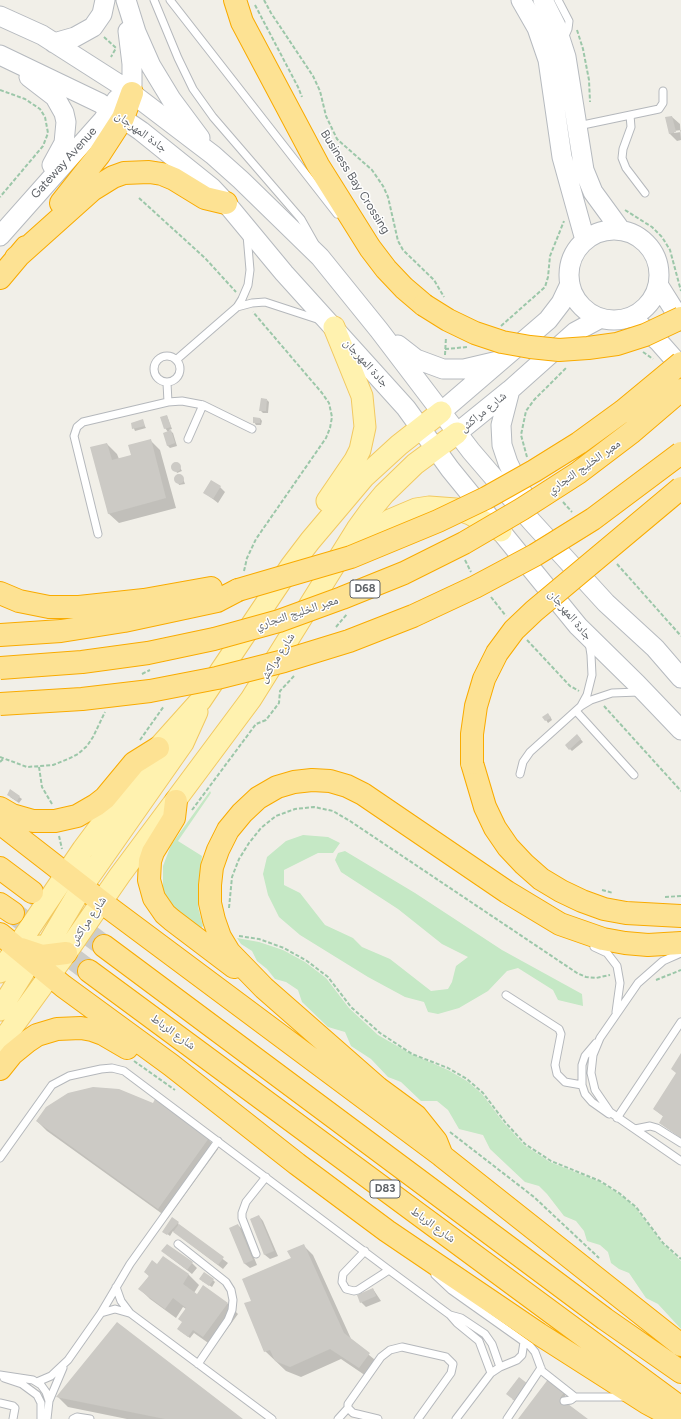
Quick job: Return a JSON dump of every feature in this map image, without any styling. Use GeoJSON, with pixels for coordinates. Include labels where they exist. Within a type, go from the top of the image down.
{"type":"FeatureCollection","features":[{"type":"Feature","properties":{"kind":"highway"},"geometry":{"type":"LineString","coordinates":[[236,0],[242,22],[318,165],[370,248],[386,269],[404,288],[434,304],[461,326],[502,342],[530,347],[559,350],[617,344],[681,320]]}},
{"type":"Feature","properties":{"kind":"highway"},"geometry":{"type":"LineString","coordinates":[[0,278],[99,155],[128,90]]}},
{"type":"Feature","properties":{"kind":"highway"},"geometry":{"type":"LineString","coordinates":[[16,258],[92,190],[112,177],[124,173],[149,172],[162,174],[174,179],[205,198],[226,203]]}},
{"type":"Feature","properties":{"kind":"highway"},"geometry":{"type":"LineString","coordinates":[[0,593],[19,601],[49,607],[79,608],[144,600],[218,587],[351,557],[431,524],[486,498],[534,472],[623,411],[681,363]]}},
{"type":"Feature","properties":{"kind":"highway","name":"معبر الخليج التجاري"},"geometry":{"type":"LineString","coordinates":[[0,668],[82,662],[155,652],[214,639],[279,621],[404,573],[464,543],[522,509],[578,473],[632,432],[681,390]]}},
{"type":"Feature","properties":{"kind":"highway"},"geometry":{"type":"LineString","coordinates":[[0,704],[82,699],[150,691],[254,669],[349,641],[413,616],[454,597],[535,555],[593,519],[681,453]]}},
{"type":"Feature","properties":{"kind":"highway"},"geometry":{"type":"LineString","coordinates":[[673,910],[626,913],[604,909],[582,902],[561,892],[541,879],[513,852],[495,828],[484,807],[472,763],[472,734],[476,706],[484,679],[497,653],[514,630],[534,610],[681,488]]}},
{"type":"Feature","properties":{"kind":"highway"},"geometry":{"type":"LineString","coordinates":[[0,635],[61,630],[124,621],[217,601],[241,582]]}},
{"type":"Feature","properties":{"kind":"highway"},"geometry":{"type":"LineString","coordinates":[[0,808],[12,815],[34,821],[55,821],[77,816],[105,798],[134,763],[158,748]]}},
{"type":"Feature","properties":{"kind":"highway"},"geometry":{"type":"LineString","coordinates":[[442,1156],[436,1141],[416,1116],[378,1088],[264,988],[229,952],[220,937],[210,902],[212,867],[218,850],[228,830],[242,813],[258,798],[277,787],[294,782],[312,780],[330,781],[347,786],[363,794],[564,929],[625,943],[648,945],[681,943]]}},
{"type":"Feature","properties":{"kind":"highway"},"geometry":{"type":"LineString","coordinates":[[184,806],[174,818],[153,852],[150,861],[149,880],[154,898],[165,914],[172,920],[264,988]]}},
{"type":"Feature","properties":{"kind":"highway"},"geometry":{"type":"LineString","coordinates":[[0,823],[101,902],[442,1156],[681,1345]]}},
{"type":"Feature","properties":{"kind":"highway"},"geometry":{"type":"LineString","coordinates":[[0,868],[32,892]]}},
{"type":"Feature","properties":{"kind":"highway","name":"D83"},"geometry":{"type":"LineString","coordinates":[[104,946],[605,1319],[681,1372]]}},
{"type":"Feature","properties":{"kind":"highway"},"geometry":{"type":"LineString","coordinates":[[35,954],[171,1065],[297,1164],[416,1251],[539,1334],[647,1403],[677,1419]]}},
{"type":"Feature","properties":{"kind":"highway","name":"شارع الرباط"},"geometry":{"type":"LineString","coordinates":[[89,971],[681,1408]]}},
{"type":"Feature","properties":{"kind":"highway"},"geometry":{"type":"LineString","coordinates":[[0,1069],[12,1054],[28,1040],[47,1031],[69,1027],[92,1030],[103,1034],[138,1054],[171,1065]]}},
{"type":"Feature","properties":{"kind":"main road"},"geometry":{"type":"LineString","coordinates":[[54,42],[75,37],[93,27],[102,14],[105,0]]}},
{"type":"Feature","properties":{"kind":"main road"},"geometry":{"type":"LineString","coordinates":[[126,0],[132,64],[128,90]]}},
{"type":"Feature","properties":{"kind":"main road"},"geometry":{"type":"LineString","coordinates":[[126,0],[136,32],[151,66],[171,99],[213,155]]}},
{"type":"Feature","properties":{"kind":"main road"},"geometry":{"type":"LineString","coordinates":[[521,0],[537,28],[548,60],[562,157],[585,240]]}},
{"type":"Feature","properties":{"kind":"main road"},"geometry":{"type":"LineString","coordinates":[[543,0],[562,42],[581,158],[588,181],[599,202],[620,230]]}},
{"type":"Feature","properties":{"kind":"main road","name":"جادة المهرجان"},"geometry":{"type":"LineString","coordinates":[[1,16],[29,28],[54,42],[128,90],[213,155],[320,258],[379,330],[457,433],[532,522],[606,603],[655,648],[681,678]]}},
{"type":"Feature","properties":{"kind":"main road","name":"جادة المهرجان"},"geometry":{"type":"LineString","coordinates":[[0,55],[88,96],[117,114],[200,177],[226,203],[284,273],[406,408],[501,531],[586,636],[646,693],[681,730]]}},
{"type":"Feature","properties":{"kind":"main road"},"geometry":{"type":"LineString","coordinates":[[23,65],[34,82],[55,97],[64,113],[66,122],[66,136],[62,150],[47,172],[40,189]]}},
{"type":"Feature","properties":{"kind":"main road","name":"Gateway Avenue"},"geometry":{"type":"LineString","coordinates":[[0,236],[40,189],[117,114]]}},
{"type":"Feature","properties":{"kind":"main road"},"geometry":{"type":"LineString","coordinates":[[620,230],[639,238],[653,253],[659,269],[659,286],[652,302],[640,314],[632,318],[616,321],[600,318],[592,314],[581,304],[573,292],[570,284],[570,264],[578,247],[585,240],[600,231],[620,230]]}},
{"type":"Feature","properties":{"kind":"main road","name":"شارع مراكش"},"geometry":{"type":"LineString","coordinates":[[0,1044],[35,954],[74,880],[158,748],[201,700],[291,566],[364,477],[548,320],[561,303],[570,284]]}},
{"type":"Feature","properties":{"kind":"main road"},"geometry":{"type":"LineString","coordinates":[[659,286],[681,320]]}},
{"type":"Feature","properties":{"kind":"main road","name":"شارع مراكش"},"geometry":{"type":"LineString","coordinates":[[0,972],[35,954],[101,902],[184,806],[357,529],[384,494],[415,464],[457,433],[510,390],[574,332],[600,318]]}},
{"type":"Feature","properties":{"kind":"main road"},"geometry":{"type":"LineString","coordinates":[[632,318],[652,336],[681,367]]}},
{"type":"Feature","properties":{"kind":"main road"},"geometry":{"type":"LineString","coordinates":[[310,541],[320,512],[355,460],[360,450],[365,427],[362,396],[332,325]]}},
{"type":"Feature","properties":{"kind":"main road"},"geometry":{"type":"LineString","coordinates":[[379,330],[416,359],[433,366],[454,370],[464,369],[503,359]]}},
{"type":"Feature","properties":{"kind":"main road"},"geometry":{"type":"LineString","coordinates":[[510,390],[501,425],[502,445],[508,463],[521,488],[532,522]]}},
{"type":"Feature","properties":{"kind":"main road"},"geometry":{"type":"LineString","coordinates":[[333,568],[390,520],[416,509],[429,507],[456,509],[470,514],[501,531]]}},
{"type":"Feature","properties":{"kind":"main road"},"geometry":{"type":"LineString","coordinates":[[0,1010],[35,954],[51,939],[74,880],[183,743],[190,730],[201,700]]}},
{"type":"Feature","properties":{"kind":"lane"},"geometry":{"type":"LineString","coordinates":[[154,0],[178,58],[193,89],[213,117],[302,219],[320,258]]}},
{"type":"Feature","properties":{"kind":"lane"},"geometry":{"type":"LineString","coordinates":[[170,0],[342,221],[370,248]]}},
{"type":"Feature","properties":{"kind":"lane"},"geometry":{"type":"LineString","coordinates":[[558,0],[569,24],[562,42]]}},
{"type":"Feature","properties":{"kind":"lane"},"geometry":{"type":"LineString","coordinates":[[576,126],[661,108],[663,104],[663,91]]}},
{"type":"Feature","properties":{"kind":"lane"},"geometry":{"type":"LineString","coordinates":[[630,115],[631,127],[623,149],[622,158],[626,168],[645,193]]}},
{"type":"Feature","properties":{"kind":"lane"},"geometry":{"type":"LineString","coordinates":[[244,302],[250,270],[246,226]]}},
{"type":"Feature","properties":{"kind":"lane"},"geometry":{"type":"LineString","coordinates":[[176,360],[244,302],[270,303],[332,325]]}},
{"type":"Feature","properties":{"kind":"lane"},"geometry":{"type":"LineString","coordinates":[[164,356],[168,356],[176,360],[180,368],[178,376],[175,380],[167,383],[159,380],[154,373],[154,364],[164,356]]}},
{"type":"Feature","properties":{"kind":"lane"},"geometry":{"type":"LineString","coordinates":[[167,383],[168,402]]}},
{"type":"Feature","properties":{"kind":"lane"},"geometry":{"type":"LineString","coordinates":[[98,534],[74,436],[80,424],[86,421],[168,402],[182,401],[203,405],[252,429]]}},
{"type":"Feature","properties":{"kind":"lane"},"geometry":{"type":"LineString","coordinates":[[188,439],[203,405]]}},
{"type":"Feature","properties":{"kind":"lane"},"geometry":{"type":"LineString","coordinates":[[586,636],[592,665],[589,698]]}},
{"type":"Feature","properties":{"kind":"lane"},"geometry":{"type":"LineString","coordinates":[[520,774],[523,762],[530,752],[589,698],[623,692],[646,693]]}},
{"type":"Feature","properties":{"kind":"lane"},"geometry":{"type":"LineString","coordinates":[[579,708],[634,776]]}},
{"type":"Feature","properties":{"kind":"lane"},"geometry":{"type":"LineString","coordinates":[[587,944],[607,953],[613,958],[619,973],[619,995],[615,1014]]}},
{"type":"Feature","properties":{"kind":"lane"},"geometry":{"type":"LineString","coordinates":[[617,1118],[604,1106],[595,1090],[593,1082],[593,1055],[600,1038],[615,1014],[644,976],[663,961],[681,953]]}},
{"type":"Feature","properties":{"kind":"lane"},"geometry":{"type":"LineString","coordinates":[[506,995],[559,1029],[561,1034],[555,1065],[557,1074],[565,1082],[582,1085]]}},
{"type":"Feature","properties":{"kind":"lane"},"geometry":{"type":"LineString","coordinates":[[617,1118],[681,1022]]}},
{"type":"Feature","properties":{"kind":"lane"},"geometry":{"type":"LineString","coordinates":[[600,1038],[591,1048],[582,1065],[582,1085],[586,1094],[592,1102],[608,1114],[617,1118],[681,1160]]}},
{"type":"Feature","properties":{"kind":"lane"},"geometry":{"type":"LineString","coordinates":[[0,1158],[52,1085],[69,1076],[112,1068],[124,1071],[450,1315],[457,1324],[480,1341],[491,1373]]}},
{"type":"Feature","properties":{"kind":"lane"},"geometry":{"type":"LineString","coordinates":[[634,1129],[650,1126],[657,1128],[681,1142]]}},
{"type":"Feature","properties":{"kind":"lane"},"geometry":{"type":"LineString","coordinates":[[46,1419],[49,1401],[57,1380],[68,1360],[101,1313],[130,1264],[218,1141]]}},
{"type":"Feature","properties":{"kind":"lane"},"geometry":{"type":"LineString","coordinates":[[256,1254],[242,1218],[242,1212],[246,1202],[266,1177]]}},
{"type":"Feature","properties":{"kind":"lane"},"geometry":{"type":"LineString","coordinates":[[178,1244],[226,1282],[231,1290],[233,1300],[232,1310],[228,1320],[198,1364]]}},
{"type":"Feature","properties":{"kind":"lane"},"geometry":{"type":"LineString","coordinates":[[365,1251],[343,1274],[342,1282],[346,1289],[354,1291],[358,1290],[389,1270]]}},
{"type":"Feature","properties":{"kind":"lane"},"geometry":{"type":"LineString","coordinates":[[416,1251],[451,1290],[524,1342],[535,1352],[541,1368],[575,1397]]}},
{"type":"Feature","properties":{"kind":"lane"},"geometry":{"type":"LineString","coordinates":[[116,1287],[121,1301],[130,1313],[272,1419]]}},
{"type":"Feature","properties":{"kind":"lane"},"geometry":{"type":"LineString","coordinates":[[101,1313],[115,1309],[130,1313]]}},
{"type":"Feature","properties":{"kind":"lane"},"geometry":{"type":"LineString","coordinates":[[450,1315],[461,1318],[485,1334],[492,1344],[500,1367]]}},
{"type":"Feature","properties":{"kind":"lane"},"geometry":{"type":"LineString","coordinates":[[456,1419],[491,1373],[500,1367],[517,1360],[522,1355],[524,1342]]}},
{"type":"Feature","properties":{"kind":"lane"},"geometry":{"type":"LineString","coordinates":[[338,1419],[348,1408],[350,1401],[381,1357],[390,1350],[402,1347],[446,1357],[453,1364],[451,1373],[418,1419]]}},
{"type":"Feature","properties":{"kind":"lane"},"geometry":{"type":"LineString","coordinates":[[37,1382],[57,1371],[68,1360]]}},
{"type":"Feature","properties":{"kind":"lane"},"geometry":{"type":"LineString","coordinates":[[509,1418],[541,1368]]}},
{"type":"Feature","properties":{"kind":"lane"},"geometry":{"type":"LineString","coordinates":[[0,1376],[24,1378],[37,1382],[46,1392],[49,1401]]}},
{"type":"Feature","properties":{"kind":"lane"},"geometry":{"type":"LineString","coordinates":[[0,1376],[22,1384],[33,1392],[40,1403],[40,1419]]}},
{"type":"Feature","properties":{"kind":"lane"},"geometry":{"type":"LineString","coordinates":[[564,1401],[571,1400],[575,1397],[617,1396],[647,1403]]}},
{"type":"Feature","properties":{"kind":"lane"},"geometry":{"type":"LineString","coordinates":[[0,1403],[13,1406],[15,1408],[13,1419]]}},
{"type":"Feature","properties":{"kind":"lane"},"geometry":{"type":"LineString","coordinates":[[348,1408],[353,1413],[378,1419]]}},
{"type":"Feature","properties":{"kind":"lane"},"geometry":{"type":"LineString","coordinates":[[73,1419],[77,1417],[90,1419]]}},
{"type":"Feature","properties":{"kind":"path"},"geometry":{"type":"LineString","coordinates":[[252,0],[298,87],[303,101]]}},
{"type":"Feature","properties":{"kind":"path"},"geometry":{"type":"LineString","coordinates":[[264,0],[313,76],[320,91],[326,116],[336,139],[372,170],[378,178],[388,197],[398,241],[408,256],[434,280],[434,304]]}},
{"type":"Feature","properties":{"kind":"path"},"geometry":{"type":"LineString","coordinates":[[575,26],[583,49],[589,86],[590,105],[596,122]]}},
{"type":"Feature","properties":{"kind":"path"},"geometry":{"type":"LineString","coordinates":[[93,27],[116,48],[111,57]]}},
{"type":"Feature","properties":{"kind":"path"},"geometry":{"type":"LineString","coordinates":[[0,90],[25,99],[40,109],[45,116],[48,133],[43,146],[0,197]]}},
{"type":"Feature","properties":{"kind":"path"},"geometry":{"type":"LineString","coordinates":[[140,198],[205,258],[329,403],[332,416],[330,428],[326,438],[256,540],[247,558],[241,582]]}},
{"type":"Feature","properties":{"kind":"path"},"geometry":{"type":"LineString","coordinates":[[624,209],[652,228],[662,237],[670,250],[681,292]]}},
{"type":"Feature","properties":{"kind":"path"},"geometry":{"type":"LineString","coordinates":[[500,327],[545,287],[548,277],[550,256],[564,217]]}},
{"type":"Feature","properties":{"kind":"path"},"geometry":{"type":"LineString","coordinates":[[446,336],[445,349],[470,347]]}},
{"type":"Feature","properties":{"kind":"path"},"geometry":{"type":"LineString","coordinates":[[464,556],[473,574]]}},
{"type":"Feature","properties":{"kind":"path"},"geometry":{"type":"LineString","coordinates":[[491,596],[508,619]]}},
{"type":"Feature","properties":{"kind":"path"},"geometry":{"type":"LineString","coordinates":[[332,631],[348,613]]}},
{"type":"Feature","properties":{"kind":"path"},"geometry":{"type":"LineString","coordinates":[[523,635],[570,686],[589,698],[597,706],[605,706],[681,791]]}},
{"type":"Feature","properties":{"kind":"path"},"geometry":{"type":"LineString","coordinates":[[141,675],[154,669]]}},
{"type":"Feature","properties":{"kind":"path"},"geometry":{"type":"LineString","coordinates":[[184,806],[256,724],[266,720],[279,703],[280,691],[296,673]]}},
{"type":"Feature","properties":{"kind":"path"},"geometry":{"type":"LineString","coordinates":[[136,745],[168,700]]}},
{"type":"Feature","properties":{"kind":"path"},"geometry":{"type":"LineString","coordinates":[[0,762],[1,758],[27,767],[39,767],[53,765],[78,754],[93,737],[107,707]]}},
{"type":"Feature","properties":{"kind":"path"},"geometry":{"type":"LineString","coordinates":[[39,767],[42,787],[51,800],[52,807]]}},
{"type":"Feature","properties":{"kind":"path"},"geometry":{"type":"LineString","coordinates":[[229,909],[232,878],[239,859],[261,828],[276,816],[294,809],[314,807],[333,811],[350,821],[577,973],[586,977],[596,978],[619,973]]}},
{"type":"Feature","properties":{"kind":"path"},"geometry":{"type":"LineString","coordinates":[[601,889],[615,893]]}},
{"type":"Feature","properties":{"kind":"path"},"geometry":{"type":"LineString","coordinates":[[673,910],[681,896]]}},
{"type":"Feature","properties":{"kind":"path"},"geometry":{"type":"LineString","coordinates":[[232,935],[265,941],[284,948],[307,961],[328,977],[351,1007],[380,1033],[412,1054],[448,1068],[467,1080],[483,1093],[504,1122],[525,1144],[551,1161],[600,1181],[619,1193],[636,1207],[663,1243],[681,1259]]}},
{"type":"Feature","properties":{"kind":"path"},"geometry":{"type":"LineString","coordinates":[[644,976],[653,982],[681,970]]}},
{"type":"Feature","properties":{"kind":"path"},"geometry":{"type":"LineString","coordinates":[[447,1129],[534,1197],[603,1261]]}},
{"type":"Feature","properties":{"kind":"green space"},"geometry":{"type":"Polygon","coordinates":[[[210,791],[211,793],[178,841],[202,856],[198,888],[198,907],[203,926],[200,929],[171,905],[163,890],[163,866],[171,845],[210,791]]]}},
{"type":"Feature","properties":{"kind":"green space"},"geometry":{"type":"Polygon","coordinates":[[[303,835],[328,837],[340,843],[333,853],[318,853],[284,870],[284,885],[300,893],[325,925],[353,938],[362,947],[390,959],[431,991],[448,989],[452,982],[456,966],[468,957],[442,944],[398,909],[341,872],[335,860],[338,853],[345,851],[415,893],[502,950],[582,994],[583,1006],[558,1000],[553,990],[518,968],[507,971],[488,991],[459,1008],[438,1014],[428,1012],[424,1002],[405,997],[368,977],[300,935],[279,917],[268,895],[263,874],[267,857],[286,841],[303,835]]]}},
{"type":"Feature","properties":{"kind":"green space"},"geometry":{"type":"Polygon","coordinates":[[[237,938],[259,942],[283,950],[305,962],[326,978],[349,1008],[378,1035],[411,1054],[448,1070],[467,1081],[482,1094],[503,1122],[524,1145],[550,1162],[600,1182],[619,1194],[635,1207],[662,1243],[681,1261],[681,1329],[658,1304],[646,1298],[629,1273],[619,1269],[611,1263],[608,1252],[600,1245],[587,1241],[584,1231],[576,1221],[564,1216],[539,1186],[525,1182],[490,1149],[483,1135],[459,1129],[448,1110],[437,1101],[421,1101],[401,1082],[388,1077],[371,1059],[351,1046],[345,1032],[328,1027],[302,1002],[298,990],[286,982],[275,979],[267,969],[257,961],[252,951],[241,944],[237,938]]]}},
{"type":"Feature","properties":{"kind":"building"},"geometry":{"type":"Polygon","coordinates":[[[672,116],[676,132],[669,134],[665,117],[672,116]]]}},
{"type":"Feature","properties":{"kind":"building"},"geometry":{"type":"Polygon","coordinates":[[[261,398],[267,399],[266,411],[259,411],[261,398]]]}},
{"type":"Feature","properties":{"kind":"building"},"geometry":{"type":"Polygon","coordinates":[[[167,415],[171,427],[164,429],[160,417],[167,415]]]}},
{"type":"Feature","properties":{"kind":"building"},"geometry":{"type":"Polygon","coordinates":[[[253,417],[260,418],[260,423],[253,423],[253,417]]]}},
{"type":"Feature","properties":{"kind":"building"},"geometry":{"type":"Polygon","coordinates":[[[143,419],[145,426],[132,429],[131,423],[143,419]]]}},
{"type":"Feature","properties":{"kind":"building"},"geometry":{"type":"Polygon","coordinates":[[[171,430],[175,443],[167,446],[163,433],[171,430]]]}},
{"type":"Feature","properties":{"kind":"building"},"geometry":{"type":"Polygon","coordinates":[[[151,439],[166,498],[108,514],[90,447],[107,443],[112,460],[131,455],[128,445],[151,439]]]}},
{"type":"Feature","properties":{"kind":"building"},"geometry":{"type":"Polygon","coordinates":[[[176,462],[181,467],[176,472],[171,467],[176,462]]]}},
{"type":"Feature","properties":{"kind":"building"},"geometry":{"type":"Polygon","coordinates":[[[177,474],[181,474],[183,475],[183,483],[177,484],[174,481],[174,477],[177,474]]]}},
{"type":"Feature","properties":{"kind":"building"},"geometry":{"type":"Polygon","coordinates":[[[211,480],[221,486],[213,499],[203,493],[211,480]]]}},
{"type":"Feature","properties":{"kind":"building"},"geometry":{"type":"Polygon","coordinates":[[[548,713],[551,718],[545,721],[542,717],[548,713]]]}},
{"type":"Feature","properties":{"kind":"building"},"geometry":{"type":"Polygon","coordinates":[[[577,734],[581,739],[569,750],[565,745],[577,734]]]}},
{"type":"Feature","properties":{"kind":"building"},"geometry":{"type":"Polygon","coordinates":[[[10,789],[20,796],[17,801],[7,795],[10,789]]]}},
{"type":"Feature","properties":{"kind":"building"},"geometry":{"type":"Polygon","coordinates":[[[681,1053],[681,1138],[659,1123],[663,1116],[653,1109],[676,1073],[671,1069],[681,1053]]]}},
{"type":"Feature","properties":{"kind":"building"},"geometry":{"type":"Polygon","coordinates":[[[93,1087],[119,1089],[153,1103],[155,1099],[209,1138],[158,1209],[36,1121],[46,1107],[68,1093],[93,1087]]]}},
{"type":"Feature","properties":{"kind":"building"},"geometry":{"type":"Polygon","coordinates":[[[259,1215],[274,1251],[264,1255],[250,1219],[259,1215]]]}},
{"type":"Feature","properties":{"kind":"building"},"geometry":{"type":"Polygon","coordinates":[[[172,1217],[179,1222],[167,1235],[162,1232],[172,1217]]]}},
{"type":"Feature","properties":{"kind":"building"},"geometry":{"type":"Polygon","coordinates":[[[179,1224],[224,1257],[218,1265],[173,1232],[179,1224]]]}},
{"type":"Feature","properties":{"kind":"building"},"geometry":{"type":"Polygon","coordinates":[[[238,1224],[253,1260],[244,1264],[229,1228],[238,1224]]]}},
{"type":"Feature","properties":{"kind":"building"},"geometry":{"type":"Polygon","coordinates":[[[167,1244],[193,1262],[187,1270],[161,1251],[167,1244]]]}},
{"type":"Feature","properties":{"kind":"building"},"geometry":{"type":"Polygon","coordinates":[[[304,1244],[344,1333],[370,1353],[359,1368],[330,1349],[290,1367],[275,1361],[270,1350],[264,1352],[244,1303],[251,1301],[242,1279],[291,1258],[287,1251],[304,1244]]]}},
{"type":"Feature","properties":{"kind":"building"},"geometry":{"type":"Polygon","coordinates":[[[163,1256],[189,1274],[183,1284],[197,1294],[203,1285],[228,1303],[203,1337],[193,1330],[188,1337],[177,1329],[182,1322],[178,1319],[186,1308],[173,1298],[165,1309],[138,1289],[149,1276],[144,1272],[152,1260],[157,1264],[163,1256]]]}},
{"type":"Feature","properties":{"kind":"building"},"geometry":{"type":"Polygon","coordinates":[[[204,1272],[214,1279],[209,1286],[199,1279],[204,1272]]]}},
{"type":"Feature","properties":{"kind":"building"},"geometry":{"type":"Polygon","coordinates":[[[373,1288],[376,1296],[360,1303],[357,1295],[373,1288]]]}},
{"type":"Feature","properties":{"kind":"building"},"geometry":{"type":"Polygon","coordinates":[[[117,1322],[243,1419],[165,1419],[56,1397],[117,1322]]]}},
{"type":"Feature","properties":{"kind":"building"},"geometry":{"type":"Polygon","coordinates":[[[519,1377],[528,1384],[515,1401],[506,1394],[519,1377]]]}},
{"type":"Feature","properties":{"kind":"building"},"geometry":{"type":"Polygon","coordinates":[[[549,1378],[566,1390],[560,1398],[588,1419],[518,1419],[549,1378]]]}},
{"type":"Feature","properties":{"kind":"tunnel"},"geometry":{"type":"LineString","coordinates":[[32,892],[104,946]]}},
{"type":"Feature","properties":{"kind":"tunnel"},"geometry":{"type":"LineString","coordinates":[[16,915],[89,971]]}}]}
